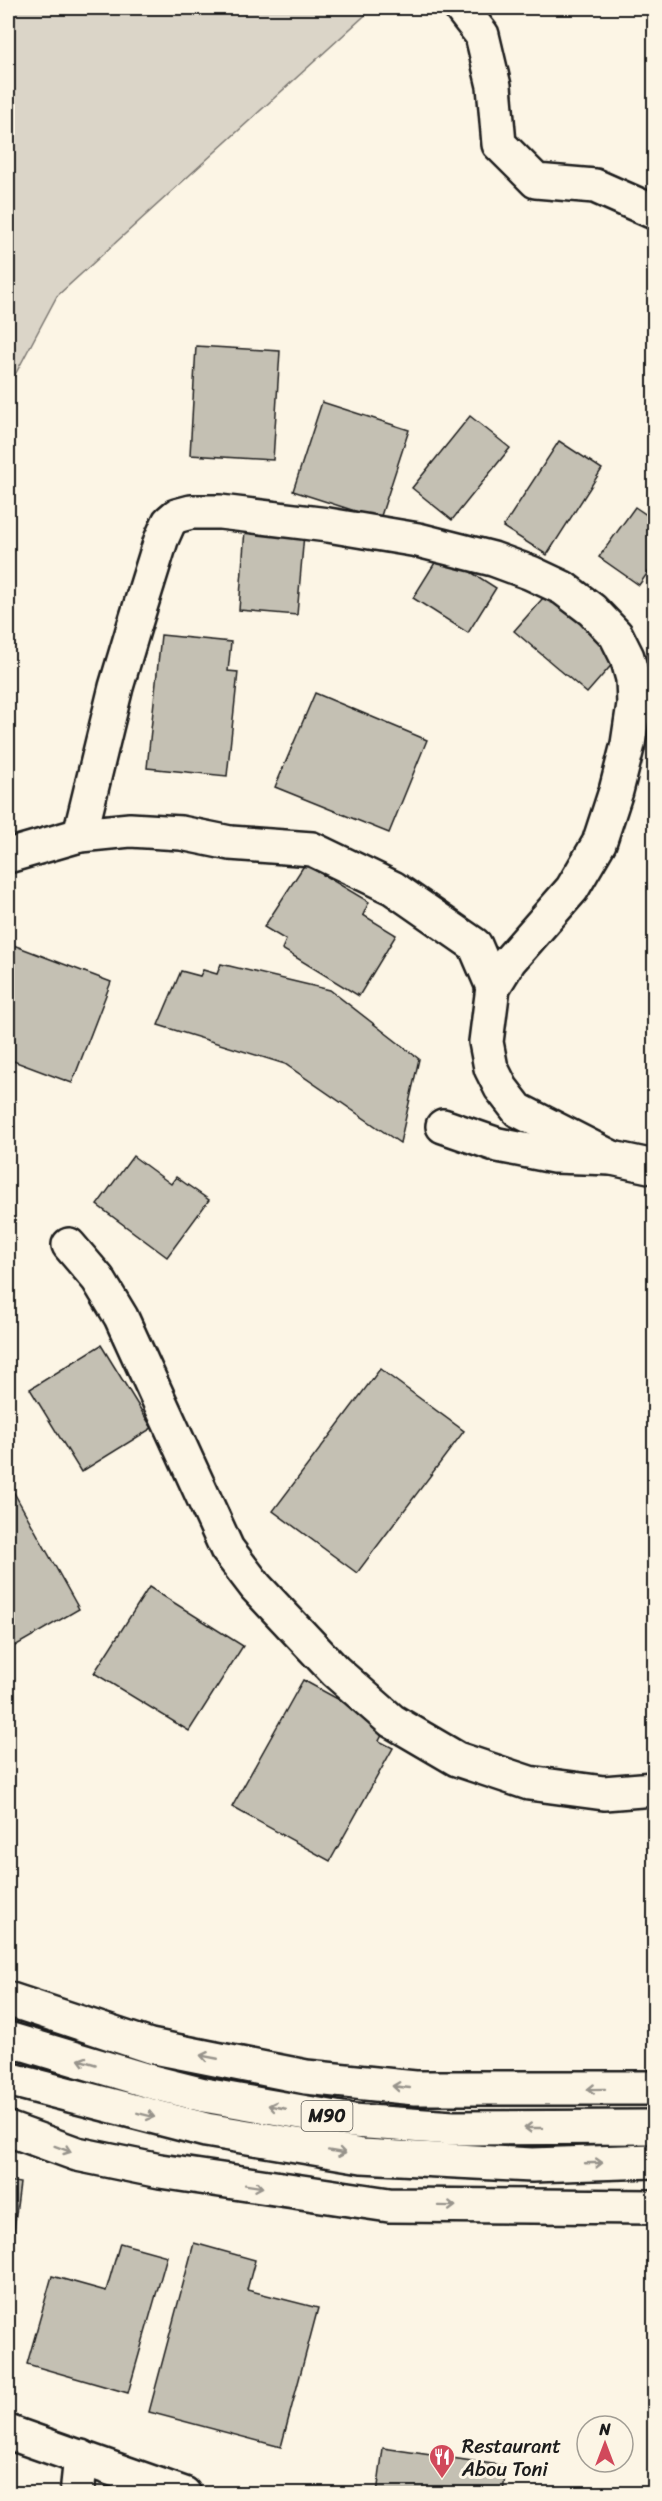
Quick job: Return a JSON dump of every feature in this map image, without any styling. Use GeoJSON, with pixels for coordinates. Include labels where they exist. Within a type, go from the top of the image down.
{"type":"FeatureCollection","features":[{"type":"Feature","properties":{"kind":"main road"},"geometry":{"type":"LineString","coordinates":[[461,8],[482,35],[494,86],[499,144],[536,181],[595,186],[654,212]]}},
{"type":"Feature","properties":{"kind":"main road"},"geometry":{"type":"LineString","coordinates":[[80,835],[116,687],[133,630],[161,540],[169,522],[176,516],[191,512],[220,512],[418,540],[493,559],[563,588],[592,610],[616,635],[627,657],[633,679],[634,704],[628,744],[599,843],[572,888],[509,961],[493,987],[486,1042],[491,1068],[501,1088],[518,1110],[612,1158]]}},
{"type":"Feature","properties":{"kind":"main road"},"geometry":{"type":"LineString","coordinates":[[8,856],[80,835],[130,830],[180,833],[230,843],[312,849],[393,888],[475,945],[493,987]]}},
{"type":"Feature","properties":{"kind":"main road"},"geometry":{"type":"LineString","coordinates":[[443,1126],[498,1145],[554,1156],[612,1158],[654,1167]]}},
{"type":"Feature","properties":{"kind":"main road"},"geometry":{"type":"LineString","coordinates":[[69,1245],[98,1279],[121,1317],[227,1549],[256,1587],[335,1671],[392,1721],[457,1759],[529,1783],[604,1793],[654,1789]]}},
{"type":"Feature","properties":{"kind":"main road"},"geometry":{"type":"LineString","coordinates":[[8,1999],[150,2046],[306,2077],[415,2088],[654,2088]]}},
{"type":"Feature","properties":{"kind":"main road","name":"M90"},"geometry":{"type":"LineString","coordinates":[[8,2039],[204,2095],[353,2121],[453,2128],[654,2127]]}},
{"type":"Feature","properties":{"kind":"main road","name":"M90"},"geometry":{"type":"LineString","coordinates":[[8,2079],[206,2130],[362,2156],[532,2165],[654,2161]]}},
{"type":"Feature","properties":{"kind":"main road"},"geometry":{"type":"LineString","coordinates":[[8,2129],[77,2154],[160,2171],[389,2205],[654,2207]]}},
{"type":"Feature","properties":{"kind":"main road"},"geometry":{"type":"LineString","coordinates":[[8,2432],[184,2493]]}},
{"type":"Feature","properties":{"kind":"main road"},"geometry":{"type":"LineString","coordinates":[[76,2493],[81,2457]]}},
{"type":"Feature","properties":{"kind":"shaded area"},"geometry":{"type":"Polygon","coordinates":[[[8,8],[373,8],[57,296],[8,388],[8,8]]]}},
{"type":"Feature","properties":{"kind":"building"},"geometry":{"type":"Polygon","coordinates":[[[196,346],[280,351],[273,460],[190,455],[196,346]]]}},
{"type":"Feature","properties":{"kind":"building"},"geometry":{"type":"Polygon","coordinates":[[[322,402],[409,430],[380,519],[293,491],[322,402]]]}},
{"type":"Feature","properties":{"kind":"building"},"geometry":{"type":"Polygon","coordinates":[[[470,416],[510,448],[452,520],[412,488],[470,416]]]}},
{"type":"Feature","properties":{"kind":"building"},"geometry":{"type":"Polygon","coordinates":[[[559,441],[602,469],[547,555],[503,527],[559,441]]]}},
{"type":"Feature","properties":{"kind":"building"},"geometry":{"type":"Polygon","coordinates":[[[635,507],[654,520],[654,564],[639,585],[599,557],[635,507]]]}},
{"type":"Feature","properties":{"kind":"building"},"geometry":{"type":"Polygon","coordinates":[[[245,529],[304,534],[297,615],[239,610],[245,529]]]}},
{"type":"Feature","properties":{"kind":"building"},"geometry":{"type":"Polygon","coordinates":[[[441,553],[496,588],[468,633],[413,598],[441,553]]]}},
{"type":"Feature","properties":{"kind":"building"},"geometry":{"type":"Polygon","coordinates":[[[550,590],[622,653],[587,693],[514,631],[550,590]]]}},
{"type":"Feature","properties":{"kind":"building"},"geometry":{"type":"Polygon","coordinates":[[[161,635],[231,642],[228,671],[238,672],[227,776],[147,768],[161,635]]]}},
{"type":"Feature","properties":{"kind":"building"},"geometry":{"type":"Polygon","coordinates":[[[315,693],[427,740],[389,833],[275,787],[315,693]]]}},
{"type":"Feature","properties":{"kind":"building"},"geometry":{"type":"Polygon","coordinates":[[[305,864],[369,902],[363,915],[396,935],[359,996],[282,949],[286,940],[264,927],[305,864]]]}},
{"type":"Feature","properties":{"kind":"building"},"geometry":{"type":"Polygon","coordinates":[[[8,943],[111,982],[72,1083],[8,1059],[8,943]]]}},
{"type":"Feature","properties":{"kind":"building"},"geometry":{"type":"Polygon","coordinates":[[[221,964],[330,990],[419,1059],[400,1143],[285,1064],[158,1025],[181,971],[200,976],[203,970],[217,974],[221,964]]]}},
{"type":"Feature","properties":{"kind":"building"},"geometry":{"type":"Polygon","coordinates":[[[133,1156],[171,1184],[176,1177],[209,1200],[167,1257],[97,1205],[133,1156]]]}},
{"type":"Feature","properties":{"kind":"building"},"geometry":{"type":"Polygon","coordinates":[[[101,1345],[152,1428],[81,1472],[30,1389],[101,1345]]]}},
{"type":"Feature","properties":{"kind":"building"},"geometry":{"type":"Polygon","coordinates":[[[380,1369],[464,1431],[357,1573],[273,1511],[380,1369]]]}},
{"type":"Feature","properties":{"kind":"building"},"geometry":{"type":"Polygon","coordinates":[[[8,1482],[79,1609],[8,1650],[8,1482]]]}},
{"type":"Feature","properties":{"kind":"building"},"geometry":{"type":"Polygon","coordinates":[[[149,1587],[243,1646],[189,1731],[94,1673],[149,1587]]]}},
{"type":"Feature","properties":{"kind":"building"},"geometry":{"type":"Polygon","coordinates":[[[303,1680],[387,1726],[379,1741],[393,1748],[330,1861],[232,1807],[303,1680]]]}},
{"type":"Feature","properties":{"kind":"building"},"geometry":{"type":"Polygon","coordinates":[[[8,2181],[20,2183],[8,2277],[8,2181]]]}},
{"type":"Feature","properties":{"kind":"building"},"geometry":{"type":"Polygon","coordinates":[[[120,2243],[167,2256],[128,2393],[27,2364],[52,2276],[106,2291],[120,2243]]]}},
{"type":"Feature","properties":{"kind":"building"},"geometry":{"type":"Polygon","coordinates":[[[194,2243],[255,2260],[247,2290],[318,2308],[281,2447],[149,2412],[194,2243]]]}},
{"type":"Feature","properties":{"kind":"building","name":"Restaurant Abou Toni"},"geometry":{"type":"Polygon","coordinates":[[[383,2448],[506,2466],[503,2494],[377,2494],[383,2448]]]}},
{"type":"Feature","properties":{"kind":"place","name":"Restaurant Abou Toni"},"geometry":{"type":"Point","coordinates":[442,2480]}}]}
